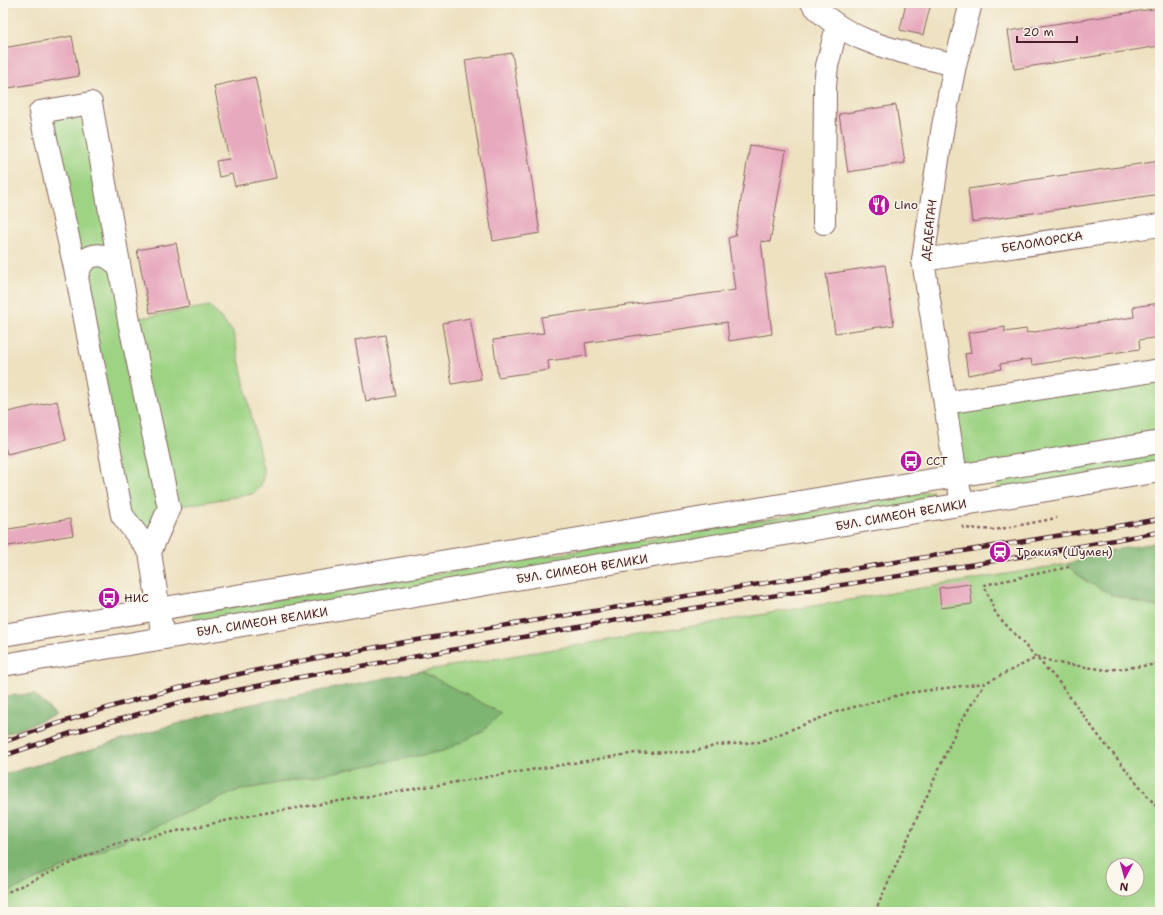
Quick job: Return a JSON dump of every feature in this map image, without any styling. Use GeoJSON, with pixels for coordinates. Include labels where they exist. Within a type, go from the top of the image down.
{"type":"FeatureCollection","features":[{"type":"Feature","properties":{"kind":"main road"},"geometry":{"type":"LineString","coordinates":[[812,3],[822,14],[837,26],[868,42],[955,65]]}},
{"type":"Feature","properties":{"kind":"main road","name":"ДЕДЕАГАЧ"},"geometry":{"type":"LineString","coordinates":[[963,505],[956,476],[923,260],[943,126],[955,65],[971,3]]}},
{"type":"Feature","properties":{"kind":"main road"},"geometry":{"type":"LineString","coordinates":[[824,223],[825,86],[827,66],[837,26]]}},
{"type":"Feature","properties":{"kind":"main road"},"geometry":{"type":"LineString","coordinates":[[150,552],[169,508],[130,328],[91,103],[40,112],[77,277],[122,515],[150,552],[160,609],[163,638]]}},
{"type":"Feature","properties":{"kind":"main road","name":"БЕЛОМОРСКА"},"geometry":{"type":"LineString","coordinates":[[923,260],[1160,225]]}},
{"type":"Feature","properties":{"kind":"main road"},"geometry":{"type":"LineString","coordinates":[[77,277],[81,264],[96,255],[112,259],[119,268]]}},
{"type":"Feature","properties":{"kind":"main road"},"geometry":{"type":"LineString","coordinates":[[945,403],[1160,370]]}},
{"type":"Feature","properties":{"kind":"main road"},"geometry":{"type":"LineString","coordinates":[[3,635],[1160,442]]}},
{"type":"Feature","properties":{"kind":"main road","name":"БУЛ. СИМЕОН ВЕЛИКИ"},"geometry":{"type":"LineString","coordinates":[[3,665],[1160,471]]}},
{"type":"Feature","properties":{"kind":"path"},"geometry":{"type":"LineString","coordinates":[[995,530],[1057,518]]}},
{"type":"Feature","properties":{"kind":"path"},"geometry":{"type":"LineString","coordinates":[[1069,567],[984,585],[996,614],[1038,657],[1058,681],[1101,739],[1160,811]]}},
{"type":"Feature","properties":{"kind":"path"},"geometry":{"type":"LineString","coordinates":[[3,894],[111,845],[253,815],[635,753],[691,752],[718,745],[759,742],[839,711],[907,693],[985,682],[1038,657],[1106,670],[1160,664]]}},
{"type":"Feature","properties":{"kind":"path"},"geometry":{"type":"LineString","coordinates":[[875,912],[958,726],[985,682]]}},
{"type":"Feature","properties":{"kind":"green space"},"geometry":{"type":"Polygon","coordinates":[[[91,103],[129,320],[210,306],[233,332],[264,473],[261,486],[252,494],[169,508],[150,552],[122,515],[40,112],[91,103]]]}},
{"type":"Feature","properties":{"kind":"green space"},"geometry":{"type":"Polygon","coordinates":[[[1160,370],[1160,442],[956,476],[945,403],[1160,370]]]}},
{"type":"Feature","properties":{"kind":"green space"},"geometry":{"type":"Polygon","coordinates":[[[1160,449],[1160,465],[998,492],[994,476],[1160,449]]]}},
{"type":"Feature","properties":{"kind":"green space"},"geometry":{"type":"Polygon","coordinates":[[[932,491],[934,502],[195,626],[193,613],[633,542],[932,491]]]}},
{"type":"Feature","properties":{"kind":"green space"},"geometry":{"type":"Polygon","coordinates":[[[1160,542],[1160,608],[1111,594],[1084,580],[1067,564],[1102,552],[1160,542]]]}},
{"type":"Feature","properties":{"kind":"green space"},"geometry":{"type":"Polygon","coordinates":[[[1067,564],[1084,580],[1111,594],[1160,608],[1160,912],[3,912],[3,894],[236,791],[443,751],[501,714],[421,671],[1067,564]]]}},
{"type":"Feature","properties":{"kind":"green space"},"geometry":{"type":"Polygon","coordinates":[[[421,671],[501,713],[482,732],[443,751],[236,791],[3,894],[3,775],[228,709],[421,671]]]}},
{"type":"Feature","properties":{"kind":"green space"},"geometry":{"type":"Polygon","coordinates":[[[34,694],[56,715],[3,735],[3,696],[34,694]]]}},
{"type":"Feature","properties":{"kind":"building"},"geometry":{"type":"Polygon","coordinates":[[[906,3],[931,3],[923,35],[900,30],[906,3]]]}},
{"type":"Feature","properties":{"kind":"building"},"geometry":{"type":"Polygon","coordinates":[[[1160,8],[1160,46],[1014,69],[1008,31],[1160,8]]]}},
{"type":"Feature","properties":{"kind":"building"},"geometry":{"type":"Polygon","coordinates":[[[72,36],[79,76],[3,89],[3,48],[72,36]]]}},
{"type":"Feature","properties":{"kind":"building"},"geometry":{"type":"Polygon","coordinates":[[[512,53],[540,233],[493,241],[465,60],[512,53]]]}},
{"type":"Feature","properties":{"kind":"building"},"geometry":{"type":"Polygon","coordinates":[[[255,77],[276,178],[235,186],[232,174],[219,177],[216,161],[229,159],[214,86],[255,77]]]}},
{"type":"Feature","properties":{"kind":"building"},"geometry":{"type":"Polygon","coordinates":[[[896,105],[905,163],[848,172],[839,114],[896,105]]]}},
{"type":"Feature","properties":{"kind":"building"},"geometry":{"type":"Polygon","coordinates":[[[750,145],[786,151],[770,242],[761,241],[772,334],[729,341],[727,322],[585,343],[587,356],[548,361],[549,370],[498,377],[493,340],[544,333],[541,317],[735,290],[728,238],[735,236],[750,145]]]}},
{"type":"Feature","properties":{"kind":"building"},"geometry":{"type":"Polygon","coordinates":[[[1160,161],[1160,194],[972,222],[968,189],[1160,161]]]}},
{"type":"Feature","properties":{"kind":"building"},"geometry":{"type":"Polygon","coordinates":[[[176,243],[189,306],[150,313],[137,250],[176,243]]]}},
{"type":"Feature","properties":{"kind":"building"},"geometry":{"type":"Polygon","coordinates":[[[885,265],[894,325],[835,333],[826,274],[885,265]]]}},
{"type":"Feature","properties":{"kind":"building"},"geometry":{"type":"Polygon","coordinates":[[[1160,303],[1160,337],[1139,340],[1140,349],[1032,365],[1031,359],[1000,364],[1001,369],[968,375],[965,354],[971,353],[968,333],[1005,327],[1005,332],[1026,329],[1027,333],[1134,317],[1133,307],[1160,303]]]}},
{"type":"Feature","properties":{"kind":"building"},"geometry":{"type":"Polygon","coordinates":[[[470,318],[481,379],[452,384],[442,323],[470,318]]]}},
{"type":"Feature","properties":{"kind":"building"},"geometry":{"type":"Polygon","coordinates":[[[385,335],[396,396],[366,401],[355,340],[385,335]]]}},
{"type":"Feature","properties":{"kind":"building"},"geometry":{"type":"Polygon","coordinates":[[[57,401],[66,440],[7,454],[3,443],[3,413],[57,401]]]}},
{"type":"Feature","properties":{"kind":"building"},"geometry":{"type":"Polygon","coordinates":[[[70,519],[73,535],[3,547],[3,530],[70,519]]]}},
{"type":"Feature","properties":{"kind":"building"},"geometry":{"type":"Polygon","coordinates":[[[970,584],[972,604],[941,608],[939,588],[970,584]]]}},
{"type":"Feature","properties":{"kind":"railway"},"geometry":{"type":"LineString","coordinates":[[3,742],[90,713],[179,688],[271,667],[364,649],[1160,519]]}},
{"type":"Feature","properties":{"kind":"railway"},"geometry":{"type":"LineString","coordinates":[[3,756],[71,733],[181,702],[295,678],[612,621],[1001,560],[1160,532]]}},
{"type":"Feature","properties":{"kind":"place","name":"Lino"},"geometry":{"type":"Point","coordinates":[879,205]}},
{"type":"Feature","properties":{"kind":"place","name":"ССТ"},"geometry":{"type":"Point","coordinates":[911,461]}},
{"type":"Feature","properties":{"kind":"place","name":"Tракия (Шумен)"},"geometry":{"type":"Point","coordinates":[1000,552]}},
{"type":"Feature","properties":{"kind":"place","name":"НИС"},"geometry":{"type":"Point","coordinates":[109,598]}}]}
